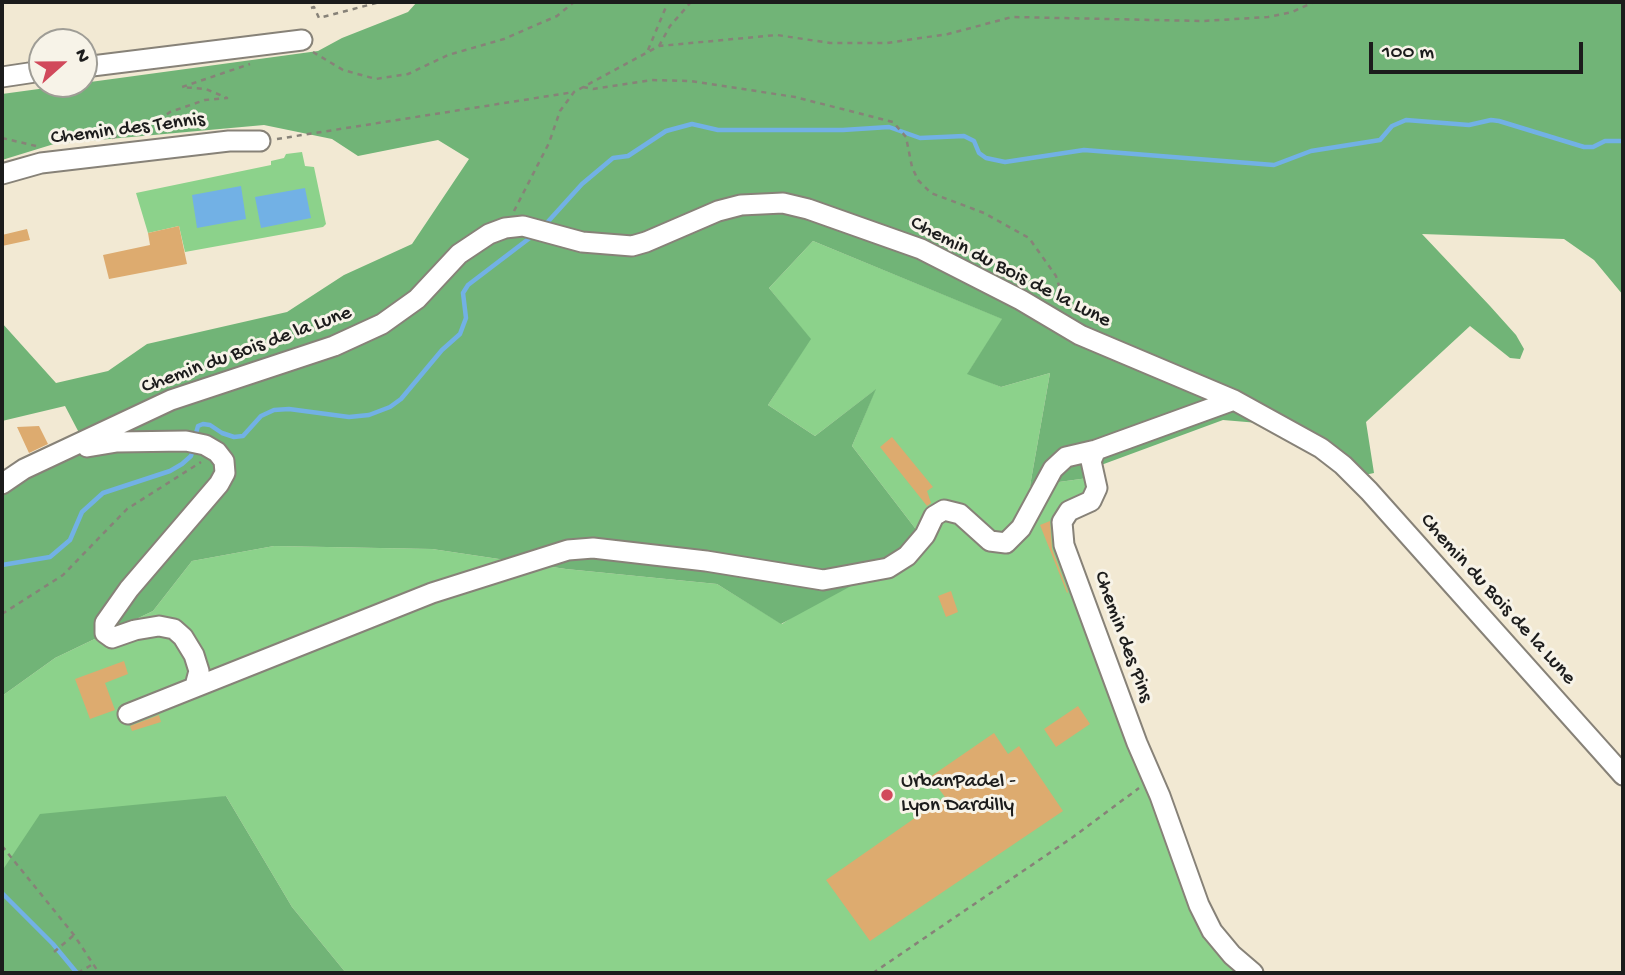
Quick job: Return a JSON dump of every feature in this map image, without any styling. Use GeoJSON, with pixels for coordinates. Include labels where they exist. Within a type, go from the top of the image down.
{"type":"FeatureCollection","features":[{"type":"Feature","properties":{"kind":"street"},"geometry":{"type":"LineString","coordinates":[[98,64],[300,40]]}},
{"type":"Feature","properties":{"kind":"street"},"geometry":{"type":"LineString","coordinates":[[2,77],[28,73]]}},
{"type":"Feature","properties":{"kind":"street","name":"Chemin des Tennis"},"geometry":{"type":"LineString","coordinates":[[2,174],[41,163],[229,141],[260,141]]}},
{"type":"Feature","properties":{"kind":"street","name":"Chemin du Bois de la Lune"},"geometry":{"type":"LineString","coordinates":[[2,484],[24,468],[171,400],[334,346],[368,331],[406,308],[458,254],[489,234],[513,227],[582,242],[632,246],[718,211],[752,204],[783,203],[808,209],[920,248],[1021,300],[1064,326],[1124,355],[1234,400],[1303,436],[1343,465],[1469,601],[1623,775]]}},
{"type":"Feature","properties":{"kind":"street"},"geometry":{"type":"LineString","coordinates":[[128,714],[432,593],[568,550],[593,548],[706,561],[823,580],[888,568],[907,556],[926,535],[934,516],[944,510],[960,514],[990,541],[1006,543],[1021,528],[1053,469],[1066,457],[1096,450],[1234,400]]}},
{"type":"Feature","properties":{"kind":"street"},"geometry":{"type":"LineString","coordinates":[[65,451],[117,442],[156,439],[202,446],[224,461],[225,473],[219,484],[129,589],[105,623],[105,633],[111,638],[159,626],[174,629],[183,637],[194,655],[199,671],[195,686]]}},
{"type":"Feature","properties":{"kind":"street","name":"Chemin des Pins"},"geometry":{"type":"LineString","coordinates":[[1096,450],[1091,461],[1097,488],[1091,500],[1069,511],[1062,522],[1064,545],[1199,905],[1212,931],[1232,955],[1254,973]]}},
{"type":"Feature","properties":{"kind":"path"},"geometry":{"type":"LineString","coordinates":[[311,8],[314,7],[319,18],[380,2]]}},
{"type":"Feature","properties":{"kind":"path"},"geometry":{"type":"LineString","coordinates":[[300,40],[320,57],[342,70],[376,79],[408,74],[448,55],[504,38],[557,16],[574,2]]}},
{"type":"Feature","properties":{"kind":"path"},"geometry":{"type":"LineString","coordinates":[[648,51],[668,2]]}},
{"type":"Feature","properties":{"kind":"path"},"geometry":{"type":"LineString","coordinates":[[659,46],[670,26],[691,2]]}},
{"type":"Feature","properties":{"kind":"path"},"geometry":{"type":"LineString","coordinates":[[260,141],[574,92],[659,46],[777,35],[830,43],[887,43],[948,34],[1012,17],[1203,21],[1268,17],[1292,12],[1314,2]]}},
{"type":"Feature","properties":{"kind":"path"},"geometry":{"type":"LineString","coordinates":[[110,138],[205,100],[227,98],[206,89],[182,87],[252,63]]}},
{"type":"Feature","properties":{"kind":"path"},"geometry":{"type":"LineString","coordinates":[[583,87],[593,89],[652,80],[690,81],[795,97],[893,122],[906,137],[912,167],[918,180],[931,193],[1000,220],[1021,232],[1035,246],[1060,285],[1066,310],[1064,326]]}},
{"type":"Feature","properties":{"kind":"path"},"geometry":{"type":"LineString","coordinates":[[513,227],[549,143],[559,111],[574,92]]}},
{"type":"Feature","properties":{"kind":"path"},"geometry":{"type":"LineString","coordinates":[[2,138],[13,139]]}},
{"type":"Feature","properties":{"kind":"path"},"geometry":{"type":"LineString","coordinates":[[2,614],[63,575],[127,509],[202,446]]}},
{"type":"Feature","properties":{"kind":"path"},"geometry":{"type":"LineString","coordinates":[[873,973],[1073,837],[1153,778]]}},
{"type":"Feature","properties":{"kind":"path"},"geometry":{"type":"LineString","coordinates":[[2,846],[74,935],[99,973]]}},
{"type":"Feature","properties":{"kind":"path"},"geometry":{"type":"LineString","coordinates":[[54,952],[74,935]]}},
{"type":"Feature","properties":{"kind":"path"},"geometry":{"type":"LineString","coordinates":[[79,972],[93,964]]}},
{"type":"Feature","properties":{"kind":"green space"},"geometry":{"type":"Polygon","coordinates":[[[417,2],[1623,2],[1623,295],[1594,260],[1564,239],[1422,234],[1516,335],[1524,349],[1520,359],[1510,358],[1470,326],[1366,422],[1374,473],[1355,477],[1282,425],[1223,420],[1093,468],[1088,478],[1030,486],[1050,373],[1001,387],[967,374],[1002,319],[813,241],[769,288],[811,339],[768,405],[815,436],[876,389],[852,446],[918,532],[888,566],[781,624],[717,584],[566,569],[432,549],[274,546],[192,561],[153,611],[55,658],[2,696],[2,492],[25,475],[87,448],[65,406],[2,421],[2,323],[56,383],[108,371],[147,344],[287,312],[344,275],[412,244],[469,159],[438,140],[358,156],[332,139],[264,125],[54,144],[2,160],[2,94],[28,90],[28,98],[98,98],[98,81],[318,51],[342,38],[408,12],[417,2]]]}},
{"type":"Feature","properties":{"kind":"green space"},"geometry":{"type":"Polygon","coordinates":[[[302,152],[305,166],[314,167],[326,224],[323,227],[185,252],[179,226],[148,233],[136,193],[271,165],[271,161],[284,158],[286,154],[302,152]]]}},
{"type":"Feature","properties":{"kind":"green space"},"geometry":{"type":"Polygon","coordinates":[[[813,241],[1003,319],[968,373],[1001,387],[1050,373],[1030,486],[1088,478],[1097,488],[1062,522],[1199,905],[1253,973],[346,973],[292,907],[226,796],[2,871],[2,696],[55,658],[153,611],[192,561],[274,546],[432,549],[566,569],[717,584],[782,624],[918,532],[852,446],[875,390],[815,436],[768,405],[810,339],[769,288],[813,241]]]}},
{"type":"Feature","properties":{"kind":"green space"},"geometry":{"type":"Polygon","coordinates":[[[226,796],[292,907],[346,973],[2,973],[2,871],[40,814],[226,796]]]}},
{"type":"Feature","properties":{"kind":"water"},"geometry":{"type":"Polygon","coordinates":[[[241,186],[246,219],[197,228],[192,195],[241,186]]]}},
{"type":"Feature","properties":{"kind":"water"},"geometry":{"type":"Polygon","coordinates":[[[305,188],[311,218],[261,228],[255,197],[305,188]]]}},
{"type":"Feature","properties":{"kind":"building"},"geometry":{"type":"Polygon","coordinates":[[[179,226],[187,264],[109,279],[103,255],[150,245],[148,233],[179,226]]]}},
{"type":"Feature","properties":{"kind":"building"},"geometry":{"type":"Polygon","coordinates":[[[27,229],[30,240],[2,246],[2,235],[27,229]]]}},
{"type":"Feature","properties":{"kind":"building"},"geometry":{"type":"Polygon","coordinates":[[[39,426],[48,444],[29,453],[17,427],[39,426]]]}},
{"type":"Feature","properties":{"kind":"building"},"geometry":{"type":"Polygon","coordinates":[[[892,437],[933,487],[927,491],[931,503],[927,506],[880,447],[892,437]]]}},
{"type":"Feature","properties":{"kind":"building"},"geometry":{"type":"Polygon","coordinates":[[[1050,521],[1052,549],[1067,593],[1040,525],[1050,521]]]}},
{"type":"Feature","properties":{"kind":"building"},"geometry":{"type":"Polygon","coordinates":[[[951,591],[958,612],[946,617],[938,596],[951,591]]]}},
{"type":"Feature","properties":{"kind":"building"},"geometry":{"type":"Polygon","coordinates":[[[124,661],[128,674],[105,683],[115,710],[90,719],[75,679],[124,661]]]}},
{"type":"Feature","properties":{"kind":"building"},"geometry":{"type":"Polygon","coordinates":[[[1078,706],[1090,724],[1056,747],[1044,729],[1078,706]]]}},
{"type":"Feature","properties":{"kind":"building"},"geometry":{"type":"Polygon","coordinates":[[[159,715],[161,722],[132,731],[130,726],[159,715]]]}},
{"type":"Feature","properties":{"kind":"building"},"geometry":{"type":"Polygon","coordinates":[[[994,733],[1008,754],[1019,746],[1063,811],[870,941],[826,880],[945,797],[930,777],[994,733]]]}},
{"type":"Feature","properties":{"kind":"waterway"},"geometry":{"type":"LineString","coordinates":[[544,226],[582,184],[613,158],[628,156],[666,131],[692,124],[718,130],[843,130],[889,127],[920,138],[964,136],[974,141],[979,153],[986,158],[1005,162],[1084,150],[1274,165],[1311,151],[1380,140],[1392,126],[1406,120],[1469,125],[1499,121],[1584,147],[1593,147],[1605,141],[1623,141]]}},
{"type":"Feature","properties":{"kind":"waterway"},"geometry":{"type":"LineString","coordinates":[[195,437],[198,426],[203,424],[234,437],[243,436],[261,416],[274,410],[289,409],[349,417],[369,415],[390,407],[401,399],[442,350],[460,334],[466,318],[463,293],[468,285],[535,234]]}},
{"type":"Feature","properties":{"kind":"waterway"},"geometry":{"type":"LineString","coordinates":[[2,565],[50,557],[70,540],[82,512],[103,493],[170,471],[191,456],[193,449]]}},
{"type":"Feature","properties":{"kind":"waterway"},"geometry":{"type":"LineString","coordinates":[[2,893],[53,944],[77,973]]}},
{"type":"Feature","properties":{"kind":"place","name":"UrbanPadel - Lyon Dardilly"},"geometry":{"type":"Point","coordinates":[887,795]}}]}
